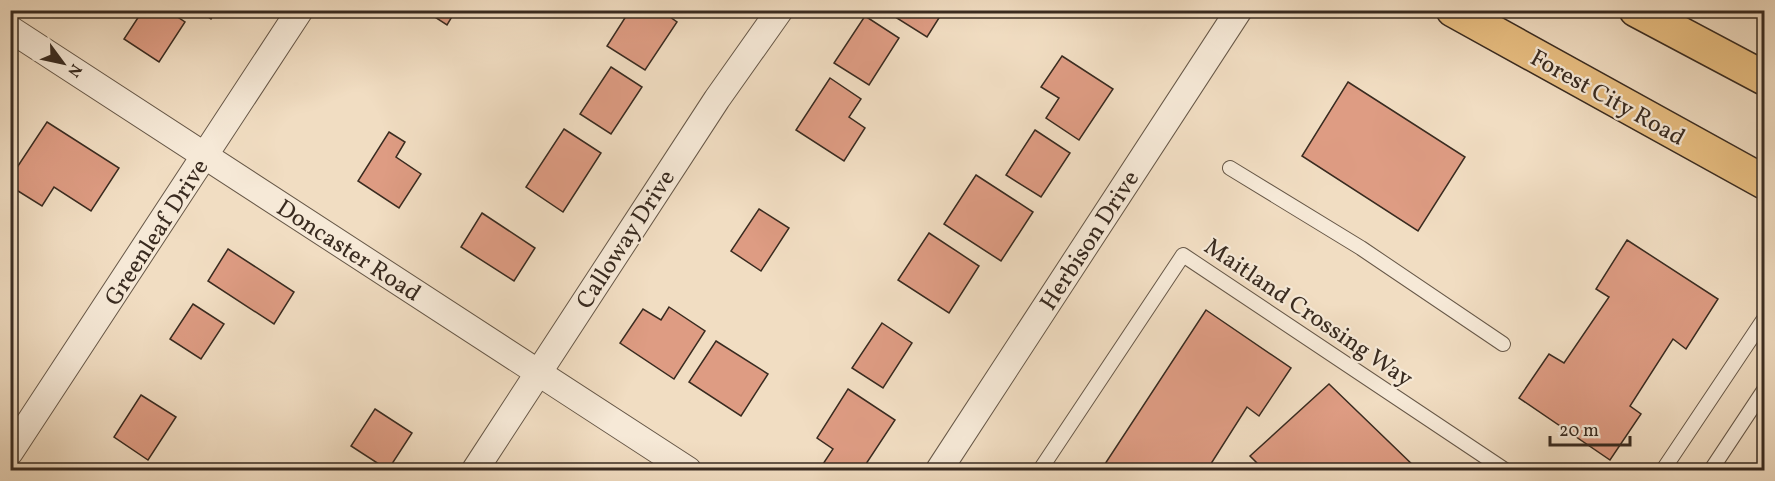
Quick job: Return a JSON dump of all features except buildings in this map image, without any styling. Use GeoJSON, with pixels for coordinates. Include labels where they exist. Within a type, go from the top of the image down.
{"type":"FeatureCollection","features":[{"type":"Feature","properties":{"kind":"main road","name":"Forest City Road"},"geometry":{"type":"LineString","coordinates":[[1453,10],[1764,182]]}},
{"type":"Feature","properties":{"kind":"main road"},"geometry":{"type":"LineString","coordinates":[[1636,10],[1764,78]]}},
{"type":"Feature","properties":{"kind":"street","name":"Greenleaf Drive"},"geometry":{"type":"LineString","coordinates":[[10,452],[300,10]]}},
{"type":"Feature","properties":{"kind":"street","name":"Calloway Drive"},"geometry":{"type":"LineString","coordinates":[[475,471],[717,99],[780,10]]}},
{"type":"Feature","properties":{"kind":"street","name":"Herbison Drive"},"geometry":{"type":"LineString","coordinates":[[939,471],[1239,10]]}},
{"type":"Feature","properties":{"kind":"street","name":"Doncaster Road"},"geometry":{"type":"LineString","coordinates":[[10,28],[688,471]]}},
{"type":"Feature","properties":{"kind":"lane"},"geometry":{"type":"LineString","coordinates":[[1230,168],[1361,248],[1503,344]]}},
{"type":"Feature","properties":{"kind":"lane","name":"Maitland Crossing Way"},"geometry":{"type":"LineString","coordinates":[[1040,471],[1183,255],[1505,471]]}},
{"type":"Feature","properties":{"kind":"lane"},"geometry":{"type":"LineString","coordinates":[[1663,471],[1764,319]]}},
{"type":"Feature","properties":{"kind":"lane"},"geometry":{"type":"LineString","coordinates":[[1711,471],[1764,390]]}}]}
